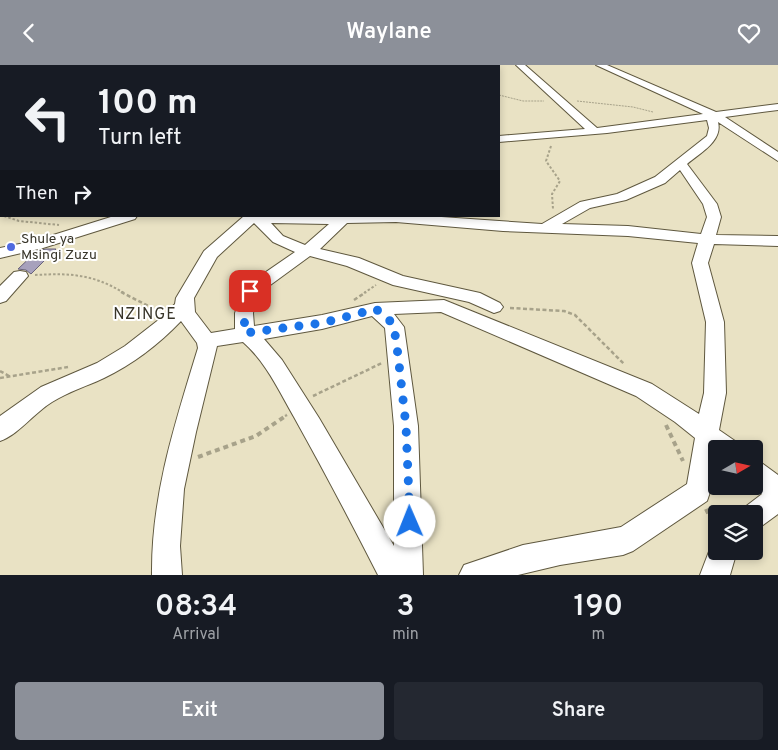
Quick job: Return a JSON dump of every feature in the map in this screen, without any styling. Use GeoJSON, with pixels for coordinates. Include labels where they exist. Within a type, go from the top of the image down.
{"type":"FeatureCollection","features":[{"type":"Feature","properties":{"kind":"street"},"geometry":{"type":"LineString","coordinates":[[520,65],[594,131]]}},
{"type":"Feature","properties":{"kind":"street"},"geometry":{"type":"LineString","coordinates":[[600,65],[714,116],[778,157]]}},
{"type":"Feature","properties":{"kind":"street"},"geometry":{"type":"LineString","coordinates":[[500,139],[594,131],[778,107]]}},
{"type":"Feature","properties":{"kind":"street"},"geometry":{"type":"LineString","coordinates":[[545,228],[585,205],[621,197],[660,180],[712,137],[714,116]]}},
{"type":"Feature","properties":{"kind":"street"},"geometry":{"type":"LineString","coordinates":[[500,131],[514,138]]}},
{"type":"Feature","properties":{"kind":"street"},"geometry":{"type":"LineString","coordinates":[[680,162],[713,211],[714,217],[700,263],[715,322],[717,440]]}},
{"type":"Feature","properties":{"kind":"street"},"geometry":{"type":"LineString","coordinates":[[0,253],[36,245],[125,217]]}},
{"type":"Feature","properties":{"kind":"street"},"geometry":{"type":"LineString","coordinates":[[0,431],[30,405],[49,393],[112,365],[135,350],[179,311],[210,254],[252,217]]}},
{"type":"Feature","properties":{"kind":"street"},"geometry":{"type":"LineString","coordinates":[[255,217],[278,239],[296,247],[353,262],[399,281],[474,297],[494,307]]}},
{"type":"Feature","properties":{"kind":"street"},"geometry":{"type":"LineString","coordinates":[[258,219],[396,218],[466,225],[628,231],[708,239],[778,241]]}},
{"type":"Feature","properties":{"kind":"street"},"geometry":{"type":"LineString","coordinates":[[245,333],[244,313],[250,291],[308,250],[343,219]]}},
{"type":"Feature","properties":{"kind":"street"},"geometry":{"type":"LineString","coordinates":[[0,297],[20,276]]}},
{"type":"Feature","properties":{"kind":"street"},"geometry":{"type":"LineString","coordinates":[[206,341],[245,333],[322,323],[376,309],[432,305],[444,306],[609,373],[644,390],[683,415],[716,440]]}},
{"type":"Feature","properties":{"kind":"street"},"geometry":{"type":"LineString","coordinates":[[376,309],[394,327],[398,355],[406,426],[408,468],[410,522],[408,575]]}},
{"type":"Feature","properties":{"kind":"street"},"geometry":{"type":"LineString","coordinates":[[167,575],[168,527],[172,488],[208,348],[206,341],[186,314],[179,311]]}},
{"type":"Feature","properties":{"kind":"street"},"geometry":{"type":"LineString","coordinates":[[245,333],[253,339],[278,371],[361,512],[394,575]]}},
{"type":"Feature","properties":{"kind":"street"},"geometry":{"type":"LineString","coordinates":[[474,575],[523,559],[623,541],[633,537],[657,518],[698,492],[708,463]]}},
{"type":"Feature","properties":{"kind":"street"},"geometry":{"type":"LineString","coordinates":[[763,479],[778,491]]}},
{"type":"Feature","properties":{"kind":"street"},"geometry":{"type":"LineString","coordinates":[[763,509],[778,498]]}},
{"type":"Feature","properties":{"kind":"street"},"geometry":{"type":"LineString","coordinates":[[715,575],[720,560]]}},
{"type":"Feature","properties":{"kind":"path"},"geometry":{"type":"LineString","coordinates":[[500,95],[523,101],[562,101],[633,107],[658,113]]}},
{"type":"Feature","properties":{"kind":"path"},"geometry":{"type":"LineString","coordinates":[[559,219],[553,212],[551,203],[552,194],[560,181],[546,161],[548,151],[560,134]]}},
{"type":"Feature","properties":{"kind":"path"},"geometry":{"type":"LineString","coordinates":[[7,217],[19,221],[93,227]]}},
{"type":"Feature","properties":{"kind":"path"},"geometry":{"type":"LineString","coordinates":[[20,276],[71,274],[97,279],[149,308],[179,311]]}},
{"type":"Feature","properties":{"kind":"path"},"geometry":{"type":"LineString","coordinates":[[494,307],[564,311],[575,315],[623,363],[644,390]]}},
{"type":"Feature","properties":{"kind":"path"},"geometry":{"type":"LineString","coordinates":[[178,464],[254,438],[279,422],[298,404],[349,377],[398,355]]}},
{"type":"Feature","properties":{"kind":"path"},"geometry":{"type":"LineString","coordinates":[[0,379],[71,367]]}},
{"type":"Feature","properties":{"kind":"path"},"geometry":{"type":"LineString","coordinates":[[0,371],[9,376]]}},
{"type":"Feature","properties":{"kind":"path"},"geometry":{"type":"LineString","coordinates":[[665,423],[708,513]]}},
{"type":"Feature","properties":{"kind":"building"},"geometry":{"type":"Polygon","coordinates":[[[56,249],[31,274],[26,270],[18,269],[37,251],[56,249]]]}},
{"type":"Feature","properties":{"kind":"place","name":"Shule ya Msingi Zuzu"},"geometry":{"type":"Point","coordinates":[11,247]}},
{"type":"Feature","properties":{"kind":"district","name":"NZINGE"},"geometry":{"type":"Point","coordinates":[145,315]}},
{"type":"Feature","properties":{"kind":"route"},"geometry":{"type":"LineString","coordinates":[[250,291],[244,313],[245,333],[322,323],[376,309],[390,321],[394,327],[406,426],[410,522]]}}]}
